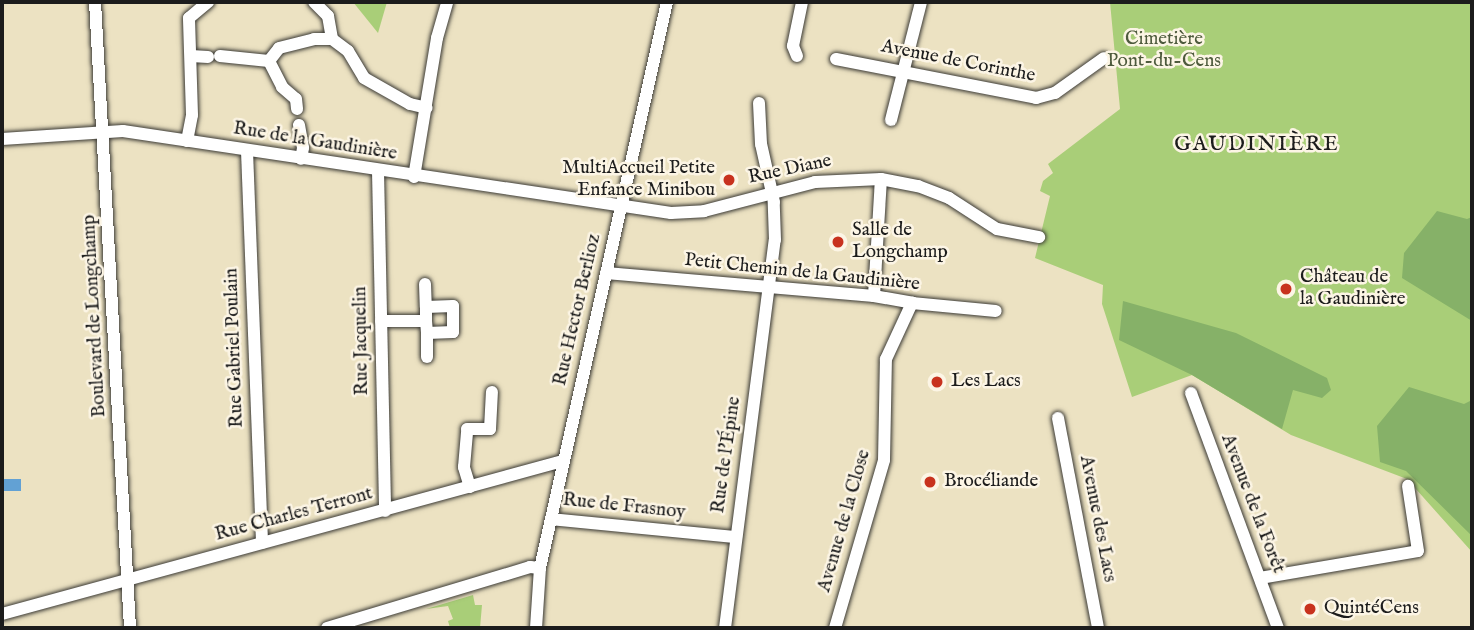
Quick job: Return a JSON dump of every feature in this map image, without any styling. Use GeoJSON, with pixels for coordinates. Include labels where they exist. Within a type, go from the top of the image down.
{"type":"FeatureCollection","features":[{"type":"Feature","properties":{"kind":"street","name":"Boulevard de Longchamp"},"geometry":{"type":"LineString","coordinates":[[94,2],[104,132],[130,628]]}},
{"type":"Feature","properties":{"kind":"street"},"geometry":{"type":"LineString","coordinates":[[187,141],[192,115],[189,18],[208,2]]}},
{"type":"Feature","properties":{"kind":"street"},"geometry":{"type":"LineString","coordinates":[[314,2],[328,16],[332,39]]}},
{"type":"Feature","properties":{"kind":"street"},"geometry":{"type":"LineString","coordinates":[[414,177],[437,37],[447,2]]}},
{"type":"Feature","properties":{"kind":"street","name":"Rue Hector Berlioz"},"geometry":{"type":"LineString","coordinates":[[536,628],[540,568],[667,2]]}},
{"type":"Feature","properties":{"kind":"street"},"geometry":{"type":"LineString","coordinates":[[797,57],[793,47],[802,2]]}},
{"type":"Feature","properties":{"kind":"street"},"geometry":{"type":"LineString","coordinates":[[891,120],[921,2]]}},
{"type":"Feature","properties":{"kind":"street"},"geometry":{"type":"LineString","coordinates":[[269,61],[279,48],[314,39],[332,39],[348,51],[364,78],[373,86],[402,97],[410,104],[427,108]]}},
{"type":"Feature","properties":{"kind":"street"},"geometry":{"type":"LineString","coordinates":[[191,56],[269,61]]}},
{"type":"Feature","properties":{"kind":"street","name":"Avenue de Corinthe"},"geometry":{"type":"LineString","coordinates":[[836,59],[1036,98],[1055,93],[1104,58]]}},
{"type":"Feature","properties":{"kind":"street"},"geometry":{"type":"LineString","coordinates":[[269,61],[282,87],[296,99],[296,109]]}},
{"type":"Feature","properties":{"kind":"street","name":"Rue de l'Épine"},"geometry":{"type":"LineString","coordinates":[[724,628],[775,240],[772,192],[761,144],[759,103]]}},
{"type":"Feature","properties":{"kind":"street"},"geometry":{"type":"LineString","coordinates":[[299,125],[303,148],[301,159]]}},
{"type":"Feature","properties":{"kind":"street","name":"Rue de la Gaudinière"},"geometry":{"type":"LineString","coordinates":[[2,139],[123,131],[414,177],[623,205]]}},
{"type":"Feature","properties":{"kind":"street","name":"Rue Gabriel Poulain"},"geometry":{"type":"LineString","coordinates":[[247,151],[262,543]]}},
{"type":"Feature","properties":{"kind":"street","name":"Rue Jacquelin"},"geometry":{"type":"LineString","coordinates":[[378,171],[385,511]]}},
{"type":"Feature","properties":{"kind":"street"},"geometry":{"type":"LineString","coordinates":[[874,296],[881,179]]}},
{"type":"Feature","properties":{"kind":"street","name":"Rue Diane"},"geometry":{"type":"LineString","coordinates":[[623,205],[690,213],[825,181],[881,179],[918,186],[949,198],[997,229],[1039,237]]}},
{"type":"Feature","properties":{"kind":"street","name":"Petit Chemin de la Gaudinière"},"geometry":{"type":"LineString","coordinates":[[606,273],[874,296],[912,303],[996,311]]}},
{"type":"Feature","properties":{"kind":"street"},"geometry":{"type":"LineString","coordinates":[[425,284],[427,357]]}},
{"type":"Feature","properties":{"kind":"street"},"geometry":{"type":"LineString","coordinates":[[381,321],[453,332],[455,301],[426,307]]}},
{"type":"Feature","properties":{"kind":"street","name":"Avenue de la Close"},"geometry":{"type":"LineString","coordinates":[[835,628],[884,460],[886,359],[912,303]]}},
{"type":"Feature","properties":{"kind":"street"},"geometry":{"type":"LineString","coordinates":[[470,487],[464,467],[467,429],[490,429],[492,392]]}},
{"type":"Feature","properties":{"kind":"street","name":"Avenue de la Forêt"},"geometry":{"type":"LineString","coordinates":[[1191,393],[1278,628]]}},
{"type":"Feature","properties":{"kind":"street","name":"Avenue des Lacs"},"geometry":{"type":"LineString","coordinates":[[1058,418],[1098,628]]}},
{"type":"Feature","properties":{"kind":"street","name":"Rue Charles Terront"},"geometry":{"type":"LineString","coordinates":[[2,614],[563,461]]}},
{"type":"Feature","properties":{"kind":"street"},"geometry":{"type":"LineString","coordinates":[[1260,578],[1418,551],[1408,486]]}},
{"type":"Feature","properties":{"kind":"street","name":"Rue de Frasnoy"},"geometry":{"type":"LineString","coordinates":[[551,519],[736,537]]}},
{"type":"Feature","properties":{"kind":"street"},"geometry":{"type":"LineString","coordinates":[[327,628],[530,567],[540,568]]}},
{"type":"Feature","properties":{"kind":"green space"},"geometry":{"type":"Polygon","coordinates":[[[353,2],[387,2],[378,33],[353,2]]]}},
{"type":"Feature","properties":{"kind":"green space","name":"Cimetière Pont-du-Cens"},"geometry":{"type":"Polygon","coordinates":[[[1110,2],[1472,2],[1472,552],[1407,479],[1291,435],[1192,375],[1132,397],[1102,304],[1103,285],[1035,258],[1050,196],[1040,191],[1043,181],[1053,173],[1048,164],[1120,109],[1110,2]]]}},
{"type":"Feature","properties":{"kind":"green space"},"geometry":{"type":"Polygon","coordinates":[[[1437,211],[1467,219],[1472,217],[1472,321],[1402,278],[1404,253],[1437,211]]]}},
{"type":"Feature","properties":{"kind":"green space"},"geometry":{"type":"Polygon","coordinates":[[[1123,301],[1236,333],[1327,378],[1331,390],[1322,398],[1293,390],[1282,429],[1192,375],[1119,340],[1123,301]]]}},
{"type":"Feature","properties":{"kind":"green space"},"geometry":{"type":"Polygon","coordinates":[[[1409,387],[1464,404],[1472,400],[1472,536],[1406,471],[1380,462],[1377,426],[1409,387]]]}},
{"type":"Feature","properties":{"kind":"green space"},"geometry":{"type":"Polygon","coordinates":[[[473,595],[475,605],[482,605],[480,628],[450,628],[448,621],[453,619],[448,606],[426,609],[473,595]]]}},
{"type":"Feature","properties":{"kind":"water"},"geometry":{"type":"Polygon","coordinates":[[[2,479],[21,479],[21,491],[2,491],[2,479]]]}},
{"type":"Feature","properties":{"kind":"place","name":"MultiAccueil Petite Enfance Minibou"},"geometry":{"type":"Point","coordinates":[729,180]}},
{"type":"Feature","properties":{"kind":"place","name":"Salle de Longchamp"},"geometry":{"type":"Point","coordinates":[838,242]}},
{"type":"Feature","properties":{"kind":"place","name":"Château de la Gaudinière"},"geometry":{"type":"Point","coordinates":[1286,289]}},
{"type":"Feature","properties":{"kind":"place","name":"Les Lacs"},"geometry":{"type":"Point","coordinates":[937,382]}},
{"type":"Feature","properties":{"kind":"place","name":"Brocéliande"},"geometry":{"type":"Point","coordinates":[930,482]}},
{"type":"Feature","properties":{"kind":"place","name":"QuintéCens"},"geometry":{"type":"Point","coordinates":[1310,609]}},
{"type":"Feature","properties":{"kind":"district","name":"GAUDINIÈRE"},"geometry":{"type":"Point","coordinates":[1257,145]}}]}
